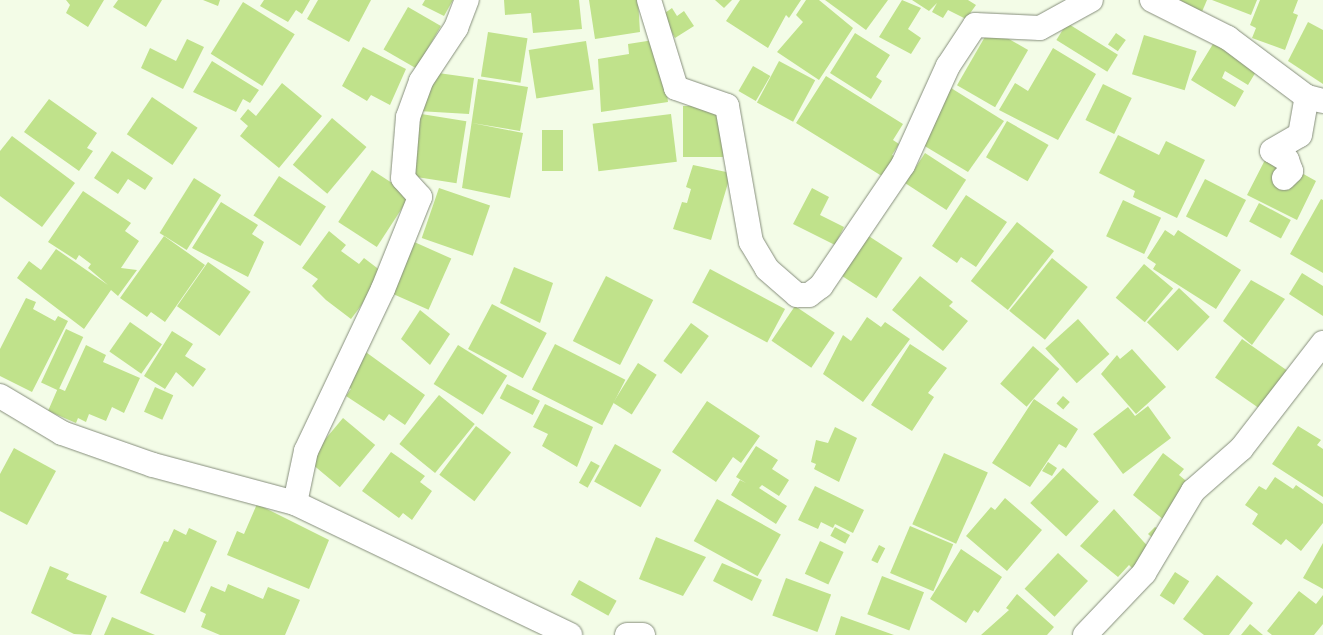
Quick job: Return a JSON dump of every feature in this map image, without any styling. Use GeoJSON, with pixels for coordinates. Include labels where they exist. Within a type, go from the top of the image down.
{"type":"FeatureCollection","features":[{"type":"Feature","properties":{"kind":"street"},"geometry":{"type":"LineString","coordinates":[[295,503],[306,451],[383,289],[420,197],[402,178],[408,117],[421,81],[456,28],[467,0]]}},
{"type":"Feature","properties":{"kind":"street"},"geometry":{"type":"LineString","coordinates":[[649,0],[676,88],[727,106],[751,242],[767,269],[798,295],[809,295],[821,286],[903,165],[948,66],[974,25],[1040,28],[1091,0]]}},
{"type":"Feature","properties":{"kind":"street"},"geometry":{"type":"LineString","coordinates":[[1152,0],[1228,38],[1315,99],[1300,135],[1272,151],[1287,160],[1291,171],[1284,178]]}},
{"type":"Feature","properties":{"kind":"street"},"geometry":{"type":"LineString","coordinates":[[1085,635],[1144,573],[1193,491],[1241,448],[1323,343]]}},
{"type":"Feature","properties":{"kind":"street"},"geometry":{"type":"LineString","coordinates":[[0,396],[62,434],[153,465],[295,503],[570,635]]}},
{"type":"Feature","properties":{"kind":"street"},"geometry":{"type":"LineString","coordinates":[[627,635],[643,635]]}},
{"type":"Feature","properties":{"kind":"building"},"geometry":{"type":"Polygon","coordinates":[[[66,0],[104,0],[88,27],[66,13],[70,5],[66,0]]]}},
{"type":"Feature","properties":{"kind":"building"},"geometry":{"type":"Polygon","coordinates":[[[118,0],[162,0],[146,27],[113,7],[118,0]]]}},
{"type":"Feature","properties":{"kind":"building"},"geometry":{"type":"Polygon","coordinates":[[[203,0],[220,0],[218,6],[203,0]]]}},
{"type":"Feature","properties":{"kind":"building"},"geometry":{"type":"Polygon","coordinates":[[[264,0],[310,0],[302,14],[296,10],[288,22],[260,6],[264,0]]]}},
{"type":"Feature","properties":{"kind":"building"},"geometry":{"type":"Polygon","coordinates":[[[318,0],[371,0],[349,42],[307,19],[318,0]]]}},
{"type":"Feature","properties":{"kind":"building"},"geometry":{"type":"Polygon","coordinates":[[[425,0],[453,0],[444,16],[422,5],[425,0]]]}},
{"type":"Feature","properties":{"kind":"building"},"geometry":{"type":"Polygon","coordinates":[[[504,0],[579,0],[582,29],[533,33],[531,13],[505,15],[504,0]]]}},
{"type":"Feature","properties":{"kind":"building"},"geometry":{"type":"Polygon","coordinates":[[[589,0],[638,0],[640,32],[595,39],[589,0]]]}},
{"type":"Feature","properties":{"kind":"building"},"geometry":{"type":"Polygon","coordinates":[[[715,0],[732,0],[724,8],[715,0]]]}},
{"type":"Feature","properties":{"kind":"building"},"geometry":{"type":"Polygon","coordinates":[[[740,0],[801,0],[789,18],[786,15],[768,48],[726,21],[740,0]]]}},
{"type":"Feature","properties":{"kind":"building"},"geometry":{"type":"Polygon","coordinates":[[[806,0],[819,0],[853,28],[819,80],[777,52],[803,22],[796,15],[806,0]]]}},
{"type":"Feature","properties":{"kind":"building"},"geometry":{"type":"Polygon","coordinates":[[[825,0],[888,0],[866,30],[825,0]]]}},
{"type":"Feature","properties":{"kind":"building"},"geometry":{"type":"Polygon","coordinates":[[[902,0],[921,8],[908,29],[921,38],[911,54],[879,37],[902,0]]]}},
{"type":"Feature","properties":{"kind":"building"},"geometry":{"type":"Polygon","coordinates":[[[912,0],[968,0],[976,5],[966,19],[948,10],[943,18],[932,12],[937,3],[929,11],[912,0]]]}},
{"type":"Feature","properties":{"kind":"building"},"geometry":{"type":"Polygon","coordinates":[[[1166,0],[1207,0],[1201,14],[1166,0]]]}},
{"type":"Feature","properties":{"kind":"building"},"geometry":{"type":"Polygon","coordinates":[[[1212,0],[1257,0],[1251,15],[1212,0]]]}},
{"type":"Feature","properties":{"kind":"building"},"geometry":{"type":"Polygon","coordinates":[[[1260,0],[1298,0],[1293,13],[1298,15],[1285,50],[1252,38],[1256,28],[1250,25],[1260,0]]]}},
{"type":"Feature","properties":{"kind":"building"},"geometry":{"type":"Polygon","coordinates":[[[243,2],[295,34],[262,86],[211,54],[243,2]]]}},
{"type":"Feature","properties":{"kind":"building"},"geometry":{"type":"Polygon","coordinates":[[[408,7],[441,26],[416,68],[384,49],[408,7]]]}},
{"type":"Feature","properties":{"kind":"building"},"geometry":{"type":"Polygon","coordinates":[[[672,8],[677,16],[684,11],[694,26],[675,38],[662,15],[672,8]]]}},
{"type":"Feature","properties":{"kind":"building"},"geometry":{"type":"Polygon","coordinates":[[[1308,22],[1323,30],[1323,84],[1288,61],[1308,22]]]}},
{"type":"Feature","properties":{"kind":"building"},"geometry":{"type":"Polygon","coordinates":[[[1067,23],[1118,55],[1107,72],[1056,40],[1067,23]]]}},
{"type":"Feature","properties":{"kind":"building"},"geometry":{"type":"Polygon","coordinates":[[[990,28],[1028,50],[995,107],[957,85],[990,28]]]}},
{"type":"Feature","properties":{"kind":"building"},"geometry":{"type":"Polygon","coordinates":[[[488,32],[528,38],[520,83],[481,76],[488,32]]]}},
{"type":"Feature","properties":{"kind":"building"},"geometry":{"type":"Polygon","coordinates":[[[855,33],[890,55],[876,77],[882,81],[871,99],[830,73],[855,33]]]}},
{"type":"Feature","properties":{"kind":"building"},"geometry":{"type":"Polygon","coordinates":[[[1116,33],[1126,40],[1118,51],[1108,44],[1116,33]]]}},
{"type":"Feature","properties":{"kind":"building"},"geometry":{"type":"Polygon","coordinates":[[[1144,35],[1197,51],[1185,90],[1132,74],[1144,35]]]}},
{"type":"Feature","properties":{"kind":"building"},"geometry":{"type":"Polygon","coordinates":[[[187,39],[204,47],[183,89],[141,68],[150,48],[176,61],[187,39]]]}},
{"type":"Feature","properties":{"kind":"building"},"geometry":{"type":"Polygon","coordinates":[[[660,39],[668,102],[601,112],[598,59],[629,54],[628,44],[660,39]]]}},
{"type":"Feature","properties":{"kind":"building"},"geometry":{"type":"Polygon","coordinates":[[[1216,39],[1260,65],[1248,85],[1225,71],[1222,78],[1244,91],[1235,107],[1191,80],[1216,39]]]}},
{"type":"Feature","properties":{"kind":"building"},"geometry":{"type":"Polygon","coordinates":[[[586,41],[594,89],[536,98],[529,50],[586,41]]]}},
{"type":"Feature","properties":{"kind":"building"},"geometry":{"type":"Polygon","coordinates":[[[363,47],[406,69],[390,105],[371,95],[367,101],[342,86],[363,47]]]}},
{"type":"Feature","properties":{"kind":"building"},"geometry":{"type":"Polygon","coordinates":[[[1053,48],[1096,74],[1058,140],[999,110],[1015,83],[1028,91],[1053,48]]]}},
{"type":"Feature","properties":{"kind":"building"},"geometry":{"type":"Polygon","coordinates":[[[212,61],[259,90],[250,103],[243,99],[236,112],[193,92],[212,61]]]}},
{"type":"Feature","properties":{"kind":"building"},"geometry":{"type":"Polygon","coordinates":[[[779,61],[815,80],[793,122],[757,102],[779,61]]]}},
{"type":"Feature","properties":{"kind":"building"},"geometry":{"type":"Polygon","coordinates":[[[753,66],[770,76],[756,101],[738,91],[753,66]]]}},
{"type":"Feature","properties":{"kind":"building"},"geometry":{"type":"Polygon","coordinates":[[[431,72],[474,78],[469,114],[418,111],[431,72]]]}},
{"type":"Feature","properties":{"kind":"building"},"geometry":{"type":"Polygon","coordinates":[[[826,76],[903,124],[893,140],[899,144],[892,155],[898,158],[885,178],[796,123],[826,76]]]}},
{"type":"Feature","properties":{"kind":"building"},"geometry":{"type":"Polygon","coordinates":[[[478,79],[528,87],[520,131],[472,123],[523,133],[510,198],[462,188],[478,79]]]}},
{"type":"Feature","properties":{"kind":"building"},"geometry":{"type":"Polygon","coordinates":[[[282,83],[322,116],[279,168],[240,136],[248,126],[240,119],[248,109],[256,116],[282,83]]]}},
{"type":"Feature","properties":{"kind":"building"},"geometry":{"type":"Polygon","coordinates":[[[1103,84],[1132,98],[1114,134],[1085,120],[1103,84]]]}},
{"type":"Feature","properties":{"kind":"building"},"geometry":{"type":"Polygon","coordinates":[[[951,88],[1004,121],[968,172],[923,145],[951,88]]]}},
{"type":"Feature","properties":{"kind":"building"},"geometry":{"type":"Polygon","coordinates":[[[152,97],[198,128],[172,165],[127,134],[152,97]]]}},
{"type":"Feature","properties":{"kind":"building"},"geometry":{"type":"Polygon","coordinates":[[[49,99],[97,133],[87,148],[93,151],[79,171],[24,132],[49,99]]]}},
{"type":"Feature","properties":{"kind":"building"},"geometry":{"type":"Polygon","coordinates":[[[683,106],[723,106],[723,157],[683,157],[683,106]]]}},
{"type":"Feature","properties":{"kind":"building"},"geometry":{"type":"Polygon","coordinates":[[[415,113],[466,121],[457,183],[405,175],[415,113]]]}},
{"type":"Feature","properties":{"kind":"building"},"geometry":{"type":"Polygon","coordinates":[[[671,114],[677,162],[598,171],[593,124],[671,114]]]}},
{"type":"Feature","properties":{"kind":"building"},"geometry":{"type":"Polygon","coordinates":[[[332,118],[366,147],[327,194],[293,165],[332,118]]]}},
{"type":"Feature","properties":{"kind":"building"},"geometry":{"type":"Polygon","coordinates":[[[1007,121],[1049,145],[1028,181],[986,157],[1007,121]]]}},
{"type":"Feature","properties":{"kind":"building"},"geometry":{"type":"Polygon","coordinates":[[[542,130],[563,130],[563,171],[542,171],[542,130]]]}},
{"type":"Feature","properties":{"kind":"building"},"geometry":{"type":"Polygon","coordinates":[[[1118,135],[1159,155],[1166,141],[1205,160],[1177,218],[1133,197],[1135,191],[1099,173],[1118,135]]]}},
{"type":"Feature","properties":{"kind":"building"},"geometry":{"type":"Polygon","coordinates":[[[12,136],[75,183],[42,227],[0,196],[0,151],[12,136]]]}},
{"type":"Feature","properties":{"kind":"building"},"geometry":{"type":"Polygon","coordinates":[[[112,151],[153,178],[145,190],[128,179],[118,194],[94,178],[112,151]]]}},
{"type":"Feature","properties":{"kind":"building"},"geometry":{"type":"Polygon","coordinates":[[[925,153],[966,180],[946,210],[905,183],[925,153]]]}},
{"type":"Feature","properties":{"kind":"building"},"geometry":{"type":"Polygon","coordinates":[[[1267,156],[1284,164],[1275,183],[1289,190],[1298,171],[1316,181],[1297,220],[1247,195],[1267,156]]]}},
{"type":"Feature","properties":{"kind":"building"},"geometry":{"type":"Polygon","coordinates":[[[693,165],[731,173],[711,240],[673,229],[682,202],[687,203],[691,189],[686,187],[693,165]]]}},
{"type":"Feature","properties":{"kind":"building"},"geometry":{"type":"Polygon","coordinates":[[[372,170],[411,195],[377,247],[338,222],[372,170]]]}},
{"type":"Feature","properties":{"kind":"building"},"geometry":{"type":"Polygon","coordinates":[[[279,176],[326,206],[300,246],[253,215],[279,176]]]}},
{"type":"Feature","properties":{"kind":"building"},"geometry":{"type":"Polygon","coordinates":[[[194,178],[221,195],[187,250],[160,233],[194,178]]]}},
{"type":"Feature","properties":{"kind":"building"},"geometry":{"type":"Polygon","coordinates":[[[1205,179],[1246,200],[1227,237],[1186,216],[1205,179]]]}},
{"type":"Feature","properties":{"kind":"building"},"geometry":{"type":"Polygon","coordinates":[[[439,188],[490,206],[473,256],[422,238],[439,188]]]}},
{"type":"Feature","properties":{"kind":"building"},"geometry":{"type":"Polygon","coordinates":[[[812,188],[829,197],[820,215],[844,227],[835,245],[793,224],[812,188]]]}},
{"type":"Feature","properties":{"kind":"building"},"geometry":{"type":"Polygon","coordinates":[[[83,191],[131,223],[125,231],[139,241],[121,268],[137,270],[118,296],[111,290],[84,329],[17,278],[29,261],[41,270],[56,249],[108,285],[88,268],[91,264],[79,255],[76,260],[48,242],[83,191]]]}},
{"type":"Feature","properties":{"kind":"building"},"geometry":{"type":"Polygon","coordinates":[[[966,195],[1007,222],[976,267],[961,257],[957,263],[932,246],[966,195]]]}},
{"type":"Feature","properties":{"kind":"building"},"geometry":{"type":"Polygon","coordinates":[[[1321,199],[1323,200],[1323,273],[1290,254],[1321,199]]]}},
{"type":"Feature","properties":{"kind":"building"},"geometry":{"type":"Polygon","coordinates":[[[1123,200],[1161,218],[1144,254],[1106,236],[1123,200]]]}},
{"type":"Feature","properties":{"kind":"building"},"geometry":{"type":"Polygon","coordinates":[[[221,202],[258,225],[252,234],[264,242],[248,277],[192,248],[221,202]]]}},
{"type":"Feature","properties":{"kind":"building"},"geometry":{"type":"Polygon","coordinates":[[[1259,203],[1291,220],[1281,238],[1249,222],[1259,203]]]}},
{"type":"Feature","properties":{"kind":"building"},"geometry":{"type":"Polygon","coordinates":[[[1017,222],[1054,251],[1008,310],[971,281],[1017,222]]]}},
{"type":"Feature","properties":{"kind":"building"},"geometry":{"type":"Polygon","coordinates":[[[1165,230],[1174,236],[1178,230],[1241,270],[1216,309],[1153,269],[1156,264],[1147,258],[1165,230]]]}},
{"type":"Feature","properties":{"kind":"building"},"geometry":{"type":"Polygon","coordinates":[[[329,231],[346,245],[341,251],[359,264],[364,258],[385,274],[351,319],[326,300],[312,286],[318,279],[302,268],[329,231]]]}},
{"type":"Feature","properties":{"kind":"building"},"geometry":{"type":"Polygon","coordinates":[[[864,233],[903,258],[876,298],[838,273],[864,233]]]}},
{"type":"Feature","properties":{"kind":"building"},"geometry":{"type":"Polygon","coordinates":[[[164,236],[205,265],[165,322],[151,312],[147,317],[120,298],[164,236]]]}},
{"type":"Feature","properties":{"kind":"building"},"geometry":{"type":"Polygon","coordinates":[[[412,241],[451,258],[429,310],[389,292],[412,241]]]}},
{"type":"Feature","properties":{"kind":"building"},"geometry":{"type":"Polygon","coordinates":[[[1052,258],[1088,287],[1045,340],[1009,311],[1052,258]]]}},
{"type":"Feature","properties":{"kind":"building"},"geometry":{"type":"Polygon","coordinates":[[[208,262],[251,292],[220,336],[177,306],[208,262]]]}},
{"type":"Feature","properties":{"kind":"building"},"geometry":{"type":"Polygon","coordinates":[[[1144,264],[1173,288],[1145,322],[1116,298],[1144,264]]]}},
{"type":"Feature","properties":{"kind":"building"},"geometry":{"type":"Polygon","coordinates":[[[514,267],[553,283],[540,323],[500,303],[514,267]]]}},
{"type":"Feature","properties":{"kind":"building"},"geometry":{"type":"Polygon","coordinates":[[[710,269],[785,309],[767,342],[692,303],[710,269]]]}},
{"type":"Feature","properties":{"kind":"building"},"geometry":{"type":"Polygon","coordinates":[[[1302,273],[1323,286],[1323,316],[1289,294],[1302,273]]]}},
{"type":"Feature","properties":{"kind":"building"},"geometry":{"type":"Polygon","coordinates":[[[606,276],[653,300],[620,365],[573,341],[606,276]]]}},
{"type":"Feature","properties":{"kind":"building"},"geometry":{"type":"Polygon","coordinates":[[[920,276],[953,302],[949,306],[968,321],[943,351],[892,310],[920,276]]]}},
{"type":"Feature","properties":{"kind":"building"},"geometry":{"type":"Polygon","coordinates":[[[1251,280],[1285,299],[1252,345],[1223,321],[1251,280]]]}},
{"type":"Feature","properties":{"kind":"building"},"geometry":{"type":"Polygon","coordinates":[[[1179,288],[1210,317],[1178,351],[1147,322],[1179,288]]]}},
{"type":"Feature","properties":{"kind":"building"},"geometry":{"type":"Polygon","coordinates":[[[26,298],[36,302],[33,309],[55,321],[58,316],[68,321],[32,392],[0,376],[0,349],[26,298]]]}},
{"type":"Feature","properties":{"kind":"building"},"geometry":{"type":"Polygon","coordinates":[[[492,304],[547,333],[523,378],[468,349],[492,304]]]}},
{"type":"Feature","properties":{"kind":"building"},"geometry":{"type":"Polygon","coordinates":[[[795,306],[835,333],[811,368],[772,341],[795,306]]]}},
{"type":"Feature","properties":{"kind":"building"},"geometry":{"type":"Polygon","coordinates":[[[420,310],[450,334],[430,365],[401,339],[420,310]]]}},
{"type":"Feature","properties":{"kind":"building"},"geometry":{"type":"Polygon","coordinates":[[[867,317],[881,327],[885,322],[910,339],[863,402],[823,374],[843,335],[851,341],[867,317]]]}},
{"type":"Feature","properties":{"kind":"building"},"geometry":{"type":"Polygon","coordinates":[[[1078,319],[1109,354],[1077,383],[1045,348],[1078,319]]]}},
{"type":"Feature","properties":{"kind":"building"},"geometry":{"type":"Polygon","coordinates":[[[130,322],[162,344],[141,374],[109,351],[130,322]]]}},
{"type":"Feature","properties":{"kind":"building"},"geometry":{"type":"Polygon","coordinates":[[[691,323],[709,336],[681,374],[663,361],[691,323]]]}},
{"type":"Feature","properties":{"kind":"building"},"geometry":{"type":"Polygon","coordinates":[[[66,329],[83,337],[58,391],[41,382],[66,329]]]}},
{"type":"Feature","properties":{"kind":"building"},"geometry":{"type":"Polygon","coordinates":[[[172,331],[193,344],[185,356],[206,369],[193,387],[176,372],[165,389],[144,376],[172,331]]]}},
{"type":"Feature","properties":{"kind":"building"},"geometry":{"type":"Polygon","coordinates":[[[1242,339],[1290,373],[1263,411],[1215,378],[1242,339]]]}},
{"type":"Feature","properties":{"kind":"building"},"geometry":{"type":"Polygon","coordinates":[[[555,344],[625,380],[602,425],[532,389],[555,344]]]}},
{"type":"Feature","properties":{"kind":"building"},"geometry":{"type":"Polygon","coordinates":[[[910,344],[947,368],[928,393],[934,397],[912,431],[871,405],[910,344]]]}},
{"type":"Feature","properties":{"kind":"building"},"geometry":{"type":"Polygon","coordinates":[[[86,345],[106,355],[103,362],[140,378],[124,413],[112,407],[106,421],[89,414],[86,422],[78,418],[76,423],[48,411],[58,388],[65,391],[86,345]]]}},
{"type":"Feature","properties":{"kind":"building"},"geometry":{"type":"Polygon","coordinates":[[[458,345],[507,376],[483,415],[434,384],[458,345]]]}},
{"type":"Feature","properties":{"kind":"building"},"geometry":{"type":"Polygon","coordinates":[[[1033,346],[1059,369],[1027,407],[1000,384],[1033,346]]]}},
{"type":"Feature","properties":{"kind":"building"},"geometry":{"type":"Polygon","coordinates":[[[1132,349],[1166,387],[1136,414],[1101,374],[1117,355],[1120,359],[1132,349]]]}},
{"type":"Feature","properties":{"kind":"building"},"geometry":{"type":"Polygon","coordinates":[[[363,350],[425,395],[405,425],[389,414],[384,421],[346,396],[351,389],[341,382],[363,350]]]}},
{"type":"Feature","properties":{"kind":"building"},"geometry":{"type":"Polygon","coordinates":[[[638,363],[657,375],[632,415],[613,403],[638,363]]]}},
{"type":"Feature","properties":{"kind":"building"},"geometry":{"type":"Polygon","coordinates":[[[507,384],[540,401],[533,415],[500,398],[507,384]]]}},
{"type":"Feature","properties":{"kind":"building"},"geometry":{"type":"Polygon","coordinates":[[[155,387],[173,395],[162,420],[144,412],[155,387]]]}},
{"type":"Feature","properties":{"kind":"building"},"geometry":{"type":"Polygon","coordinates":[[[439,395],[475,424],[435,473],[399,444],[439,395]]]}},
{"type":"Feature","properties":{"kind":"building"},"geometry":{"type":"Polygon","coordinates":[[[1063,396],[1070,402],[1063,409],[1056,404],[1063,396]]]}},
{"type":"Feature","properties":{"kind":"building"},"geometry":{"type":"Polygon","coordinates":[[[1034,399],[1078,429],[1066,448],[1059,444],[1030,487],[992,463],[1034,399]]]}},
{"type":"Feature","properties":{"kind":"building"},"geometry":{"type":"Polygon","coordinates":[[[707,401],[760,436],[741,463],[733,457],[716,482],[672,452],[707,401]]]}},
{"type":"Feature","properties":{"kind":"building"},"geometry":{"type":"Polygon","coordinates":[[[545,404],[593,427],[577,467],[542,446],[548,434],[533,427],[545,404]]]}},
{"type":"Feature","properties":{"kind":"building"},"geometry":{"type":"Polygon","coordinates":[[[1148,406],[1171,438],[1123,474],[1093,434],[1128,407],[1135,416],[1148,406]]]}},
{"type":"Feature","properties":{"kind":"building"},"geometry":{"type":"Polygon","coordinates":[[[343,418],[375,445],[340,487],[308,460],[343,418]]]}},
{"type":"Feature","properties":{"kind":"building"},"geometry":{"type":"Polygon","coordinates":[[[476,426],[511,452],[474,501],[439,475],[476,426]]]}},
{"type":"Feature","properties":{"kind":"building"},"geometry":{"type":"Polygon","coordinates":[[[1298,426],[1321,440],[1317,445],[1323,449],[1323,497],[1272,464],[1298,426]]]}},
{"type":"Feature","properties":{"kind":"building"},"geometry":{"type":"Polygon","coordinates":[[[835,427],[857,438],[839,482],[814,469],[816,464],[811,462],[816,440],[828,443],[835,427]]]}},
{"type":"Feature","properties":{"kind":"building"},"geometry":{"type":"Polygon","coordinates":[[[615,444],[661,470],[641,507],[594,482],[615,444]]]}},
{"type":"Feature","properties":{"kind":"building"},"geometry":{"type":"Polygon","coordinates":[[[756,446],[778,460],[772,469],[789,480],[779,496],[762,485],[759,488],[787,506],[776,524],[731,495],[740,480],[746,483],[736,477],[756,446]]]}},
{"type":"Feature","properties":{"kind":"building"},"geometry":{"type":"Polygon","coordinates":[[[14,448],[56,471],[27,525],[0,511],[0,474],[14,448]]]}},
{"type":"Feature","properties":{"kind":"building"},"geometry":{"type":"Polygon","coordinates":[[[391,452],[425,476],[420,482],[432,491],[412,520],[403,513],[399,518],[362,491],[391,452]]]}},
{"type":"Feature","properties":{"kind":"building"},"geometry":{"type":"Polygon","coordinates":[[[944,453],[988,473],[956,544],[912,524],[944,453]]]}},
{"type":"Feature","properties":{"kind":"building"},"geometry":{"type":"Polygon","coordinates":[[[1163,453],[1184,469],[1179,475],[1191,485],[1164,520],[1133,495],[1163,453]]]}},
{"type":"Feature","properties":{"kind":"building"},"geometry":{"type":"Polygon","coordinates":[[[591,461],[600,466],[588,488],[579,483],[591,461]]]}},
{"type":"Feature","properties":{"kind":"building"},"geometry":{"type":"Polygon","coordinates":[[[1048,462],[1057,468],[1052,476],[1042,471],[1048,462]]]}},
{"type":"Feature","properties":{"kind":"building"},"geometry":{"type":"Polygon","coordinates":[[[1063,468],[1099,501],[1066,537],[1030,503],[1063,468]]]}},
{"type":"Feature","properties":{"kind":"building"},"geometry":{"type":"Polygon","coordinates":[[[1275,477],[1293,489],[1296,485],[1323,504],[1323,523],[1301,551],[1286,539],[1281,545],[1252,524],[1258,514],[1245,505],[1259,486],[1266,490],[1275,477]]]}},
{"type":"Feature","properties":{"kind":"building"},"geometry":{"type":"Polygon","coordinates":[[[815,486],[864,510],[853,533],[835,524],[833,528],[821,522],[818,529],[798,520],[815,486]]]}},
{"type":"Feature","properties":{"kind":"building"},"geometry":{"type":"Polygon","coordinates":[[[1005,498],[1042,530],[1007,571],[966,536],[991,507],[995,510],[1005,498]]]}},
{"type":"Feature","properties":{"kind":"building"},"geometry":{"type":"Polygon","coordinates":[[[717,499],[781,534],[758,576],[694,541],[717,499]]]}},
{"type":"Feature","properties":{"kind":"building"},"geometry":{"type":"Polygon","coordinates":[[[257,504],[329,540],[309,589],[227,555],[237,531],[244,534],[257,504]]]}},
{"type":"Feature","properties":{"kind":"building"},"geometry":{"type":"Polygon","coordinates":[[[1114,509],[1152,551],[1134,570],[1129,565],[1118,577],[1080,546],[1114,509]]]}},
{"type":"Feature","properties":{"kind":"building"},"geometry":{"type":"Polygon","coordinates":[[[910,526],[953,544],[933,591],[890,573],[910,526]]]}},
{"type":"Feature","properties":{"kind":"building"},"geometry":{"type":"Polygon","coordinates":[[[835,527],[850,535],[845,544],[830,536],[835,527]]]}},
{"type":"Feature","properties":{"kind":"building"},"geometry":{"type":"Polygon","coordinates":[[[1155,527],[1163,532],[1156,541],[1148,534],[1155,527]]]}},
{"type":"Feature","properties":{"kind":"building"},"geometry":{"type":"Polygon","coordinates":[[[189,528],[217,541],[185,613],[140,593],[164,541],[168,542],[174,529],[186,535],[189,528]]]}},
{"type":"Feature","properties":{"kind":"building"},"geometry":{"type":"Polygon","coordinates":[[[656,537],[706,557],[683,596],[639,579],[656,537]]]}},
{"type":"Feature","properties":{"kind":"building"},"geometry":{"type":"Polygon","coordinates":[[[820,541],[844,552],[828,585],[805,574],[820,541]]]}},
{"type":"Feature","properties":{"kind":"building"},"geometry":{"type":"Polygon","coordinates":[[[1323,543],[1323,589],[1303,578],[1323,543]]]}},
{"type":"Feature","properties":{"kind":"building"},"geometry":{"type":"Polygon","coordinates":[[[879,545],[885,548],[878,563],[871,560],[879,545]]]}},
{"type":"Feature","properties":{"kind":"building"},"geometry":{"type":"Polygon","coordinates":[[[961,549],[1002,577],[978,613],[974,610],[966,623],[930,599],[961,549]]]}},
{"type":"Feature","properties":{"kind":"building"},"geometry":{"type":"Polygon","coordinates":[[[1058,553],[1088,581],[1055,617],[1025,589],[1058,553]]]}},
{"type":"Feature","properties":{"kind":"building"},"geometry":{"type":"Polygon","coordinates":[[[722,563],[762,580],[752,601],[713,581],[722,563]]]}},
{"type":"Feature","properties":{"kind":"building"},"geometry":{"type":"Polygon","coordinates":[[[50,566],[69,574],[66,579],[107,596],[91,635],[74,634],[31,613],[50,566]]]}},
{"type":"Feature","properties":{"kind":"building"},"geometry":{"type":"Polygon","coordinates":[[[1175,572],[1189,581],[1174,605],[1160,595],[1175,572]]]}},
{"type":"Feature","properties":{"kind":"building"},"geometry":{"type":"Polygon","coordinates":[[[1217,575],[1253,603],[1229,635],[1204,635],[1183,619],[1217,575]]]}},
{"type":"Feature","properties":{"kind":"building"},"geometry":{"type":"Polygon","coordinates":[[[882,576],[924,592],[909,630],[867,614],[882,576]]]}},
{"type":"Feature","properties":{"kind":"building"},"geometry":{"type":"Polygon","coordinates":[[[786,578],[831,594],[817,632],[772,616],[786,578]]]}},
{"type":"Feature","properties":{"kind":"building"},"geometry":{"type":"Polygon","coordinates":[[[579,580],[617,601],[608,616],[571,595],[579,580]]]}},
{"type":"Feature","properties":{"kind":"building"},"geometry":{"type":"Polygon","coordinates":[[[228,584],[263,599],[268,587],[300,600],[285,635],[220,635],[201,627],[206,614],[200,611],[211,586],[225,592],[228,584]]]}},
{"type":"Feature","properties":{"kind":"building"},"geometry":{"type":"Polygon","coordinates":[[[1299,591],[1316,604],[1323,595],[1323,624],[1314,635],[1272,635],[1267,631],[1299,591]]]}},
{"type":"Feature","properties":{"kind":"building"},"geometry":{"type":"Polygon","coordinates":[[[1017,594],[1054,627],[1047,635],[981,635],[1009,610],[1006,608],[1017,594]]]}},
{"type":"Feature","properties":{"kind":"building"},"geometry":{"type":"Polygon","coordinates":[[[841,616],[894,635],[835,635],[841,616]]]}},
{"type":"Feature","properties":{"kind":"building"},"geometry":{"type":"Polygon","coordinates":[[[112,617],[155,635],[104,635],[112,617]]]}},
{"type":"Feature","properties":{"kind":"building"},"geometry":{"type":"Polygon","coordinates":[[[1250,624],[1263,635],[1241,635],[1250,624]]]}}]}
